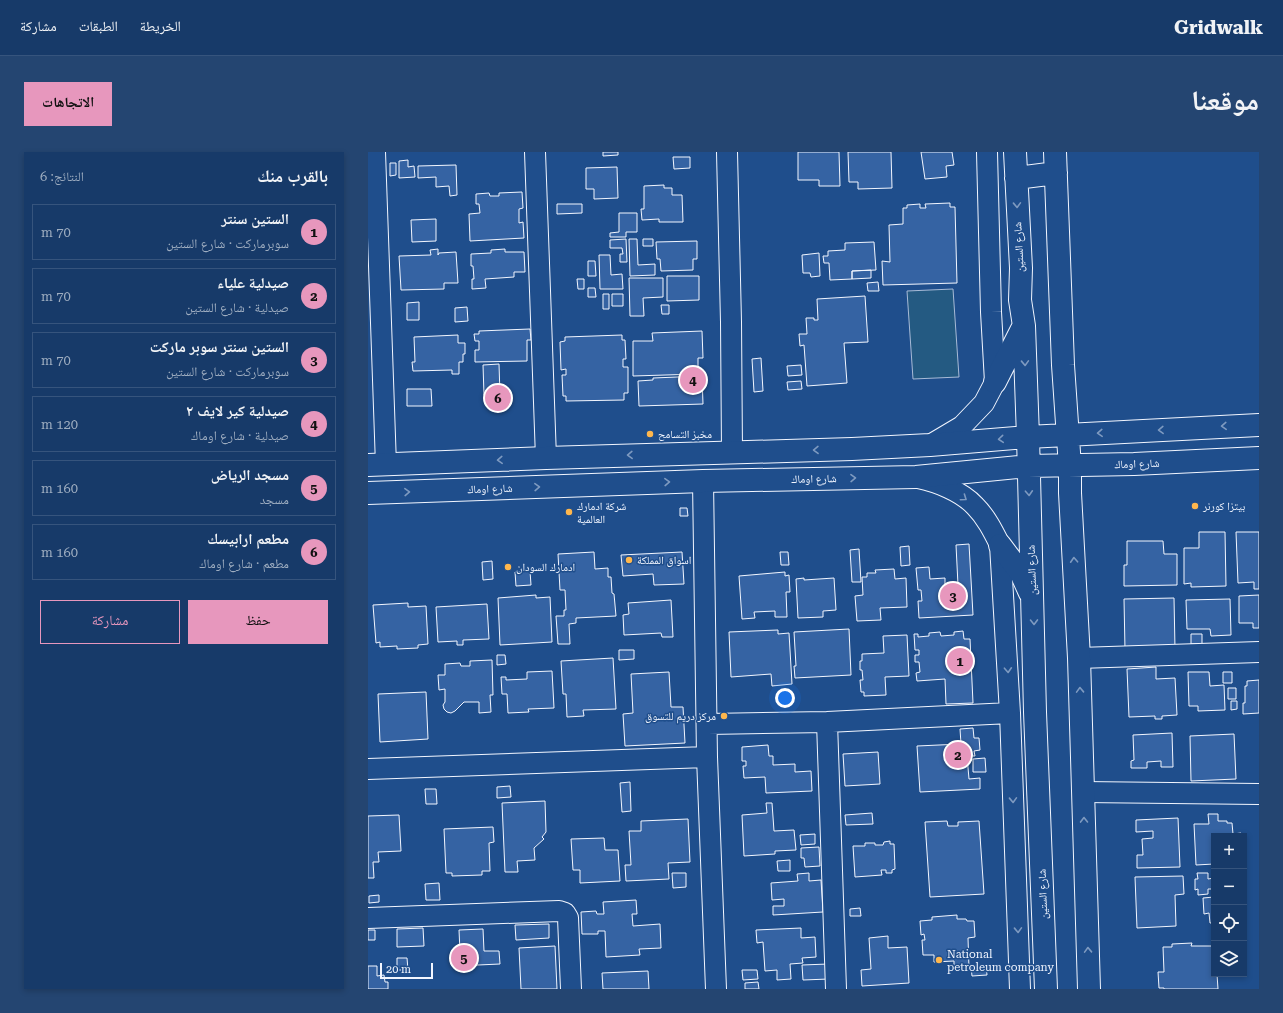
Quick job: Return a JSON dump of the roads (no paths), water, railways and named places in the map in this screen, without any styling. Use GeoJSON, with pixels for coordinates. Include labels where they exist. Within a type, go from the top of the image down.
{"type":"FeatureCollection","features":[{"type":"Feature","properties":{"kind":"main road","name":"شارع الستين"},"geometry":{"type":"LineString","coordinates":[[1015,152],[1021,268],[1020,300],[1024,326],[1035,712],[1046,989]]}},
{"type":"Feature","properties":{"kind":"main road"},"geometry":{"type":"LineString","coordinates":[[1016,178],[1056,162],[1063,365],[1070,467],[1070,493],[1079,658],[1089,989]]}},
{"type":"Feature","properties":{"kind":"main road"},"geometry":{"type":"LineString","coordinates":[[995,382],[1024,326]]}},
{"type":"Feature","properties":{"kind":"main road"},"geometry":{"type":"LineString","coordinates":[[377,465],[546,458],[852,449],[930,445],[1068,434],[1259,425]]}},
{"type":"Feature","properties":{"kind":"main road"},"geometry":{"type":"LineString","coordinates":[[1132,431],[1134,464]]}},
{"type":"Feature","properties":{"kind":"main road","name":"شارع اوماك"},"geometry":{"type":"LineString","coordinates":[[368,493],[703,481],[916,477],[1028,466],[1070,467],[1259,458]]}},
{"type":"Feature","properties":{"kind":"main road"},"geometry":{"type":"LineString","coordinates":[[1000,545],[1021,573],[1033,600]]}},
{"type":"Feature","properties":{"kind":"street"},"geometry":{"type":"LineString","coordinates":[[375,152],[373,208],[377,465]]}},
{"type":"Feature","properties":{"kind":"street"},"geometry":{"type":"LineString","coordinates":[[535,152],[546,458]]}},
{"type":"Feature","properties":{"kind":"street"},"geometry":{"type":"LineString","coordinates":[[727,152],[732,452]]}},
{"type":"Feature","properties":{"kind":"street"},"geometry":{"type":"LineString","coordinates":[[930,445],[962,426],[984,403],[995,382],[991,312],[987,152]]}},
{"type":"Feature","properties":{"kind":"street"},"geometry":{"type":"LineString","coordinates":[[916,477],[935,482],[954,491],[975,505],[988,523],[1000,545],[1010,713],[1020,989]]}},
{"type":"Feature","properties":{"kind":"street"},"geometry":{"type":"LineString","coordinates":[[703,481],[708,757],[716,989]]}},
{"type":"Feature","properties":{"kind":"street"},"geometry":{"type":"LineString","coordinates":[[1079,658],[1259,652]]}},
{"type":"Feature","properties":{"kind":"street"},"geometry":{"type":"LineString","coordinates":[[708,724],[827,722],[1010,713]]}},
{"type":"Feature","properties":{"kind":"street"},"geometry":{"type":"LineString","coordinates":[[827,722],[836,989]]}},
{"type":"Feature","properties":{"kind":"street"},"geometry":{"type":"LineString","coordinates":[[368,769],[708,757]]}},
{"type":"Feature","properties":{"kind":"street"},"geometry":{"type":"LineString","coordinates":[[1083,792],[1259,794]]}},
{"type":"Feature","properties":{"kind":"street"},"geometry":{"type":"LineString","coordinates":[[368,918],[559,910],[565,913],[568,918],[571,989]]}},
{"type":"Feature","properties":{"kind":"place","name":"صيدلية كير لايف ٢"},"geometry":{"type":"Point","coordinates":[693,380]}},
{"type":"Feature","properties":{"kind":"place","name":"مطعم ارابيسك"},"geometry":{"type":"Point","coordinates":[498,398]}},
{"type":"Feature","properties":{"kind":"place","name":"مخبز التسامح"},"geometry":{"type":"Point","coordinates":[650,434]}},
{"type":"Feature","properties":{"kind":"place","name":"بيتزا كورنر"},"geometry":{"type":"Point","coordinates":[1195,506]}},
{"type":"Feature","properties":{"kind":"place","name":"شركة ادمارك العالمية"},"geometry":{"type":"Point","coordinates":[569,512]}},
{"type":"Feature","properties":{"kind":"place","name":"اسواق المملكة"},"geometry":{"type":"Point","coordinates":[629,560]}},
{"type":"Feature","properties":{"kind":"place","name":"ادمارك السودان"},"geometry":{"type":"Point","coordinates":[508,567]}},
{"type":"Feature","properties":{"kind":"place","name":"الستين سنتر سوبر ماركت"},"geometry":{"type":"Point","coordinates":[953,596]}},
{"type":"Feature","properties":{"kind":"place","name":"الستين سنتر"},"geometry":{"type":"Point","coordinates":[960,661]}},
{"type":"Feature","properties":{"kind":"place","name":"مركز دريم للتسوق"},"geometry":{"type":"Point","coordinates":[724,716]}},
{"type":"Feature","properties":{"kind":"place","name":"صيدلية علياء"},"geometry":{"type":"Point","coordinates":[958,755]}},
{"type":"Feature","properties":{"kind":"place","name":"مسجد الرياض"},"geometry":{"type":"Point","coordinates":[464,958]}},
{"type":"Feature","properties":{"kind":"place","name":"National petroleum company"},"geometry":{"type":"Point","coordinates":[939,960]}}]}
